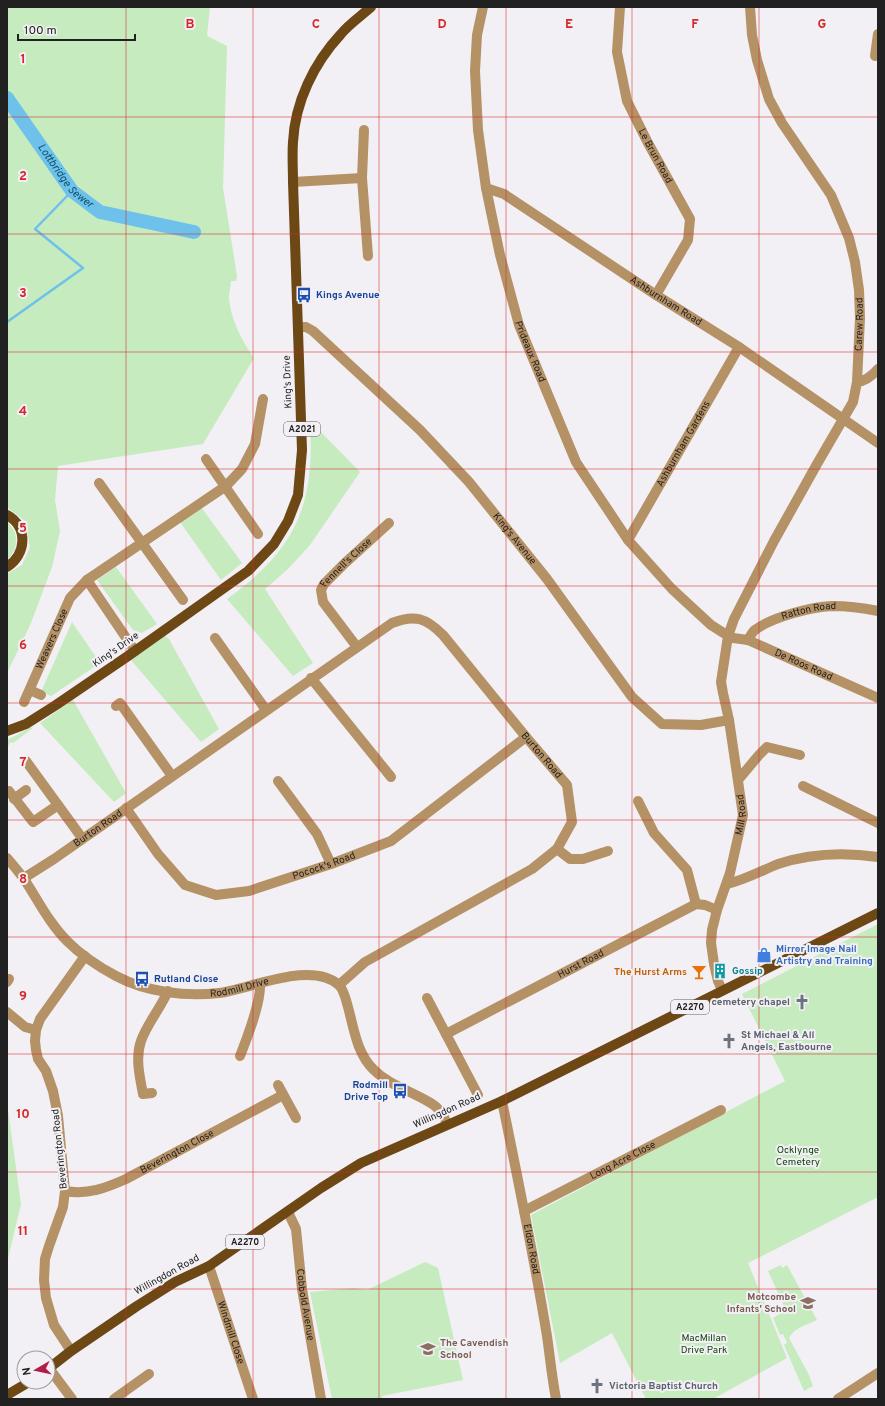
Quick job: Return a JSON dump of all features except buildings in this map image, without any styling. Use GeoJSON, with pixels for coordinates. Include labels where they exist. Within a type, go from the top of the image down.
{"type":"FeatureCollection","features":[{"type":"Feature","properties":{"kind":"main road","name":"King's Drive"},"geometry":{"type":"LineString","coordinates":[[7,732],[37,718],[248,571],[274,544],[288,521],[298,495],[302,450],[292,141],[301,100],[312,73],[341,33],[371,7]]}},
{"type":"Feature","properties":{"kind":"main road"},"geometry":{"type":"LineString","coordinates":[[7,515],[17,523],[22,532],[23,542],[21,552],[16,561],[7,567]]}},
{"type":"Feature","properties":{"kind":"main road","name":"Willingdon Road"},"geometry":{"type":"LineString","coordinates":[[56,1363],[137,1306],[175,1282],[209,1266],[321,1188],[361,1163],[502,1101],[878,913]]}},
{"type":"Feature","properties":{"kind":"main road"},"geometry":{"type":"LineString","coordinates":[[7,1395],[16,1390]]}},
{"type":"Feature","properties":{"kind":"street","name":"Prideaux Road"},"geometry":{"type":"LineString","coordinates":[[483,7],[477,35],[475,71],[478,130],[486,188],[500,255],[519,325],[576,462],[628,540],[672,589],[711,625],[728,636]]}},
{"type":"Feature","properties":{"kind":"street","name":"Le Brun Road"},"geometry":{"type":"LineString","coordinates":[[620,7],[617,52],[627,101],[648,143],[690,219],[688,240],[656,295]]}},
{"type":"Feature","properties":{"kind":"street","name":"Carew Road"},"geometry":{"type":"LineString","coordinates":[[728,636],[734,619],[774,541],[853,402],[857,382],[860,318],[859,290],[855,262],[849,238],[831,195],[782,123],[769,99],[757,60],[752,35],[750,7]]}},
{"type":"Feature","properties":{"kind":"street"},"geometry":{"type":"LineString","coordinates":[[875,56],[878,34]]}},
{"type":"Feature","properties":{"kind":"street"},"geometry":{"type":"LineString","coordinates":[[364,130],[362,178],[368,256]]}},
{"type":"Feature","properties":{"kind":"street"},"geometry":{"type":"LineString","coordinates":[[293,182],[362,178]]}},
{"type":"Feature","properties":{"kind":"street","name":"Ashburnham Road"},"geometry":{"type":"LineString","coordinates":[[486,188],[504,194],[656,295],[739,347],[878,443]]}},
{"type":"Feature","properties":{"kind":"street","name":"King's Avenue"},"geometry":{"type":"LineString","coordinates":[[298,327],[306,327],[313,331],[420,430],[469,482],[547,579],[632,697],[662,724],[701,725],[729,720]]}},
{"type":"Feature","properties":{"kind":"street","name":"Ashburnham Gardens"},"geometry":{"type":"LineString","coordinates":[[628,540],[739,347]]}},
{"type":"Feature","properties":{"kind":"street"},"geometry":{"type":"LineString","coordinates":[[857,382],[863,381],[870,377],[878,369]]}},
{"type":"Feature","properties":{"kind":"street","name":"Weavers Close"},"geometry":{"type":"LineString","coordinates":[[24,702],[70,598],[87,580],[226,486],[242,469],[255,444],[263,399]]}},
{"type":"Feature","properties":{"kind":"street"},"geometry":{"type":"LineString","coordinates":[[206,459],[258,534]]}},
{"type":"Feature","properties":{"kind":"street"},"geometry":{"type":"LineString","coordinates":[[99,483],[183,600]]}},
{"type":"Feature","properties":{"kind":"street","name":"Fennell's Close"},"geometry":{"type":"LineString","coordinates":[[357,647],[323,602],[321,590],[324,584],[389,523]]}},
{"type":"Feature","properties":{"kind":"street"},"geometry":{"type":"LineString","coordinates":[[87,580],[135,651]]}},
{"type":"Feature","properties":{"kind":"street","name":"Ratton Road"},"geometry":{"type":"LineString","coordinates":[[748,640],[754,630],[769,622],[809,609],[830,606],[878,611]]}},
{"type":"Feature","properties":{"kind":"street","name":"Burton Road"},"geometry":{"type":"LineString","coordinates":[[24,878],[54,859],[311,678],[392,623],[404,618],[415,618],[426,621],[443,635],[567,785],[572,822],[557,849],[532,869],[365,962],[339,985]]}},
{"type":"Feature","properties":{"kind":"street","name":"Mill Road"},"geometry":{"type":"LineString","coordinates":[[722,990],[715,970],[711,943],[712,930],[717,910],[727,884],[743,815],[729,720],[721,682],[728,636]]}},
{"type":"Feature","properties":{"kind":"street","name":"De Roos Road"},"geometry":{"type":"LineString","coordinates":[[728,636],[748,640],[878,698]]}},
{"type":"Feature","properties":{"kind":"street"},"geometry":{"type":"LineString","coordinates":[[215,638],[266,710]]}},
{"type":"Feature","properties":{"kind":"street"},"geometry":{"type":"LineString","coordinates":[[311,678],[391,777]]}},
{"type":"Feature","properties":{"kind":"street"},"geometry":{"type":"LineString","coordinates":[[30,690],[41,695]]}},
{"type":"Feature","properties":{"kind":"street"},"geometry":{"type":"LineString","coordinates":[[116,706],[120,703],[172,776]]}},
{"type":"Feature","properties":{"kind":"street","name":"Pocock's Road"},"geometry":{"type":"LineString","coordinates":[[126,808],[158,854],[185,885],[216,895],[249,891],[330,864],[391,841],[526,737]]}},
{"type":"Feature","properties":{"kind":"street"},"geometry":{"type":"LineString","coordinates":[[738,780],[767,747],[800,755]]}},
{"type":"Feature","properties":{"kind":"street"},"geometry":{"type":"LineString","coordinates":[[26,761],[82,838]]}},
{"type":"Feature","properties":{"kind":"street"},"geometry":{"type":"LineString","coordinates":[[278,781],[317,834],[330,864]]}},
{"type":"Feature","properties":{"kind":"street"},"geometry":{"type":"LineString","coordinates":[[802,786],[878,823]]}},
{"type":"Feature","properties":{"kind":"street"},"geometry":{"type":"LineString","coordinates":[[26,790],[12,795],[34,825],[58,805]]}},
{"type":"Feature","properties":{"kind":"street"},"geometry":{"type":"LineString","coordinates":[[638,801],[654,833],[687,870],[696,904],[705,905],[717,910]]}},
{"type":"Feature","properties":{"kind":"street"},"geometry":{"type":"LineString","coordinates":[[557,849],[570,859],[583,859],[608,851]]}},
{"type":"Feature","properties":{"kind":"street"},"geometry":{"type":"LineString","coordinates":[[727,884],[736,882],[780,864],[806,857],[831,854],[858,854],[878,857]]}},
{"type":"Feature","properties":{"kind":"street","name":"Rodmill Drive"},"geometry":{"type":"LineString","coordinates":[[7,860],[24,878],[53,925],[67,941],[85,956],[117,977],[142,986],[168,992],[187,994],[230,992],[278,979],[308,975],[329,980],[339,985]]}},
{"type":"Feature","properties":{"kind":"street","name":"Hurst Road"},"geometry":{"type":"LineString","coordinates":[[446,1034],[696,904]]}},
{"type":"Feature","properties":{"kind":"street","name":"Beverington Road"},"geometry":{"type":"LineString","coordinates":[[71,1351],[54,1325],[46,1298],[44,1280],[45,1259],[64,1207],[65,1191],[58,1116],[53,1091],[36,1050],[35,1041],[36,1030],[40,1019],[85,956]]}},
{"type":"Feature","properties":{"kind":"street"},"geometry":{"type":"LineString","coordinates":[[240,1056],[261,992],[260,984]]}},
{"type":"Feature","properties":{"kind":"street"},"geometry":{"type":"LineString","coordinates":[[339,985],[347,1002],[361,1052],[366,1062],[384,1078],[421,1097],[438,1108],[447,1124]]}},
{"type":"Feature","properties":{"kind":"street"},"geometry":{"type":"LineString","coordinates":[[152,1093],[143,1094],[139,1075],[138,1054],[141,1041],[168,992]]}},
{"type":"Feature","properties":{"kind":"street"},"geometry":{"type":"LineString","coordinates":[[427,998],[478,1095]]}},
{"type":"Feature","properties":{"kind":"street"},"geometry":{"type":"LineString","coordinates":[[7,1012],[25,1027],[36,1030]]}},
{"type":"Feature","properties":{"kind":"street"},"geometry":{"type":"LineString","coordinates":[[278,1085],[296,1118]]}},
{"type":"Feature","properties":{"kind":"street","name":"Beverington Close"},"geometry":{"type":"LineString","coordinates":[[65,1191],[92,1192],[120,1182],[283,1094]]}},
{"type":"Feature","properties":{"kind":"street","name":"Eldon Road"},"geometry":{"type":"LineString","coordinates":[[502,1101],[524,1211],[556,1399]]}},
{"type":"Feature","properties":{"kind":"street","name":"Long Acre Close"},"geometry":{"type":"LineString","coordinates":[[524,1211],[722,1110]]}},
{"type":"Feature","properties":{"kind":"street","name":"Cobbold Avenue"},"geometry":{"type":"LineString","coordinates":[[288,1212],[296,1229],[302,1289],[321,1399]]}},
{"type":"Feature","properties":{"kind":"street","name":"Windmill Close"},"geometry":{"type":"LineString","coordinates":[[209,1266],[253,1399]]}},
{"type":"Feature","properties":{"kind":"street"},"geometry":{"type":"LineString","coordinates":[[838,1399],[878,1373]]}},
{"type":"Feature","properties":{"kind":"street"},"geometry":{"type":"LineString","coordinates":[[114,1399],[149,1374]]}},
{"type":"Feature","properties":{"kind":"street"},"geometry":{"type":"LineString","coordinates":[[56,1379],[72,1399]]}},
{"type":"Feature","properties":{"kind":"green space"},"geometry":{"type":"Polygon","coordinates":[[[7,7],[210,7],[207,36],[227,46],[223,188],[237,276],[236,281],[231,281],[229,295],[230,305],[237,329],[254,358],[203,444],[58,466],[55,500],[60,531],[52,567],[31,623],[7,673],[7,574],[22,565],[30,547],[25,521],[7,507],[7,7]]]}},
{"type":"Feature","properties":{"kind":"green space"},"geometry":{"type":"Polygon","coordinates":[[[310,421],[360,472],[310,545],[288,569],[265,589],[313,663],[293,676],[227,599],[251,580],[270,562],[285,543],[296,523],[304,501],[309,478],[311,451],[310,421]]]}},
{"type":"Feature","properties":{"kind":"green space"},"geometry":{"type":"Polygon","coordinates":[[[201,507],[242,563],[221,580],[180,522],[201,507]]]}},
{"type":"Feature","properties":{"kind":"green space"},"geometry":{"type":"Polygon","coordinates":[[[7,522],[14,531],[16,541],[14,551],[7,560],[7,522]]]}},
{"type":"Feature","properties":{"kind":"green space"},"geometry":{"type":"Polygon","coordinates":[[[116,567],[157,624],[142,633],[133,630],[97,580],[116,567]]]}},
{"type":"Feature","properties":{"kind":"green space"},"geometry":{"type":"Polygon","coordinates":[[[72,622],[100,663],[51,696],[41,692],[72,622]]]}},
{"type":"Feature","properties":{"kind":"green space"},"geometry":{"type":"Polygon","coordinates":[[[165,636],[169,639],[219,729],[201,742],[131,660],[165,636]]]}},
{"type":"Feature","properties":{"kind":"green space"},"geometry":{"type":"Polygon","coordinates":[[[73,700],[126,793],[114,802],[40,723],[73,700]]]}},
{"type":"Feature","properties":{"kind":"green space"},"geometry":{"type":"Polygon","coordinates":[[[32,727],[33,728],[13,743],[11,742],[7,747],[7,740],[32,727]]]}},
{"type":"Feature","properties":{"kind":"green space","name":"Ocklynge Cemetery"},"geometry":{"type":"Polygon","coordinates":[[[878,924],[878,1197],[748,1263],[787,1358],[713,1399],[646,1399],[612,1333],[560,1363],[531,1215],[785,1081],[742,994],[878,924]]]}},
{"type":"Feature","properties":{"kind":"green space"},"geometry":{"type":"Polygon","coordinates":[[[7,1102],[21,1204],[7,1263],[7,1102]]]}},
{"type":"Feature","properties":{"kind":"green space"},"geometry":{"type":"Polygon","coordinates":[[[425,1262],[438,1268],[463,1380],[382,1396],[383,1399],[332,1399],[310,1292],[354,1288],[367,1290],[425,1262]]]}},
{"type":"Feature","properties":{"kind":"green space"},"geometry":{"type":"Polygon","coordinates":[[[781,1265],[782,1268],[787,1265],[817,1320],[794,1331],[789,1338],[809,1375],[813,1386],[804,1391],[784,1345],[787,1343],[783,1334],[780,1335],[773,1318],[786,1310],[768,1271],[781,1265]]]}},
{"type":"Feature","properties":{"kind":"waterway","name":"Lottbridge Sewer"},"geometry":{"type":"LineString","coordinates":[[7,98],[72,191],[100,212],[194,232]]}},
{"type":"Feature","properties":{"kind":"waterway"},"geometry":{"type":"LineString","coordinates":[[7,322],[83,268],[35,229],[72,191]]}},
{"type":"Feature","properties":{"kind":"place","name":"Kings Avenue"},"geometry":{"type":"Point","coordinates":[304,295]}},
{"type":"Feature","properties":{"kind":"place","name":"Mirror Image Nail Artistry and Training"},"geometry":{"type":"Point","coordinates":[764,955]}},
{"type":"Feature","properties":{"kind":"place","name":"Gossip"},"geometry":{"type":"Point","coordinates":[720,971]}},
{"type":"Feature","properties":{"kind":"place","name":"The Hurst Arms"},"geometry":{"type":"Point","coordinates":[699,972]}},
{"type":"Feature","properties":{"kind":"place","name":"Rutland Close"},"geometry":{"type":"Point","coordinates":[142,979]}},
{"type":"Feature","properties":{"kind":"place","name":"cemetery chapel"},"geometry":{"type":"Point","coordinates":[802,1002]}},
{"type":"Feature","properties":{"kind":"place","name":"St Michael & All Angels, Eastbourne"},"geometry":{"type":"Point","coordinates":[729,1041]}},
{"type":"Feature","properties":{"kind":"place","name":"Rodmill Drive Top"},"geometry":{"type":"Point","coordinates":[400,1091]}},
{"type":"Feature","properties":{"kind":"place","name":"Motcombe Infants' School"},"geometry":{"type":"Point","coordinates":[808,1303]}},
{"type":"Feature","properties":{"kind":"place","name":"The Cavendish School"},"geometry":{"type":"Point","coordinates":[428,1349]}},
{"type":"Feature","properties":{"kind":"place","name":"Victoria Baptist Church"},"geometry":{"type":"Point","coordinates":[597,1386]}},
{"type":"Feature","properties":{"kind":"park label","name":"MacMillan Drive Park"},"geometry":{"type":"Point","coordinates":[704,1344]}}]}
